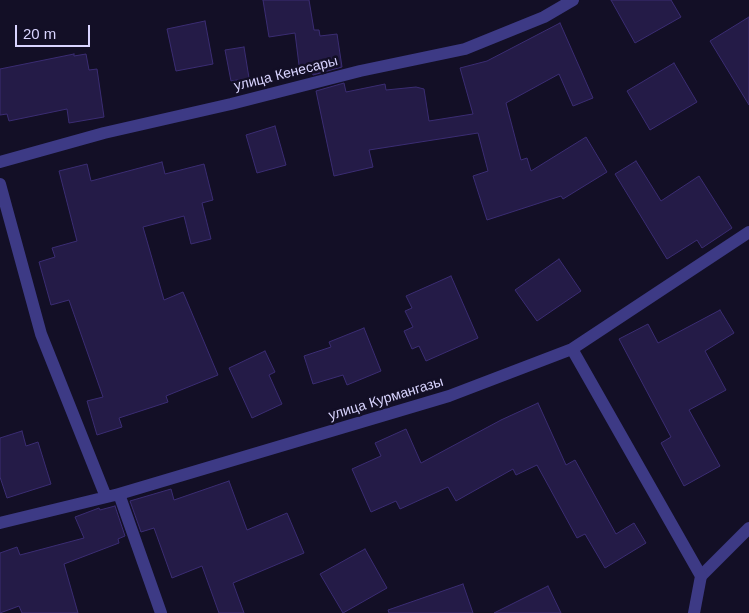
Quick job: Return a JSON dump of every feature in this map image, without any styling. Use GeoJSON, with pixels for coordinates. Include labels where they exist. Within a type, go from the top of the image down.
{"type":"FeatureCollection","features":[{"type":"Feature","properties":{"kind":"street","name":"улица Кенесары"},"geometry":{"type":"LineString","coordinates":[[0,162],[104,133],[231,104],[360,71],[465,49],[544,17],[573,0]]}},
{"type":"Feature","properties":{"kind":"street"},"geometry":{"type":"LineString","coordinates":[[0,184],[41,334],[106,497]]}},
{"type":"Feature","properties":{"kind":"street","name":"улица Курмангазы"},"geometry":{"type":"LineString","coordinates":[[0,523],[119,494],[449,396],[572,349],[749,232]]}},
{"type":"Feature","properties":{"kind":"street"},"geometry":{"type":"LineString","coordinates":[[572,349],[701,576]]}},
{"type":"Feature","properties":{"kind":"street"},"geometry":{"type":"LineString","coordinates":[[119,494],[161,613]]}},
{"type":"Feature","properties":{"kind":"street"},"geometry":{"type":"LineString","coordinates":[[694,613],[701,576],[749,528]]}},
{"type":"Feature","properties":{"kind":"building"},"geometry":{"type":"Polygon","coordinates":[[[263,0],[309,0],[314,30],[319,30],[320,36],[337,34],[342,67],[313,75],[310,64],[299,65],[295,33],[269,37],[263,0]]]}},
{"type":"Feature","properties":{"kind":"building"},"geometry":{"type":"Polygon","coordinates":[[[611,0],[671,0],[681,17],[635,43],[611,0]]]}},
{"type":"Feature","properties":{"kind":"building"},"geometry":{"type":"Polygon","coordinates":[[[749,17],[749,105],[710,41],[749,17]]]}},
{"type":"Feature","properties":{"kind":"building"},"geometry":{"type":"Polygon","coordinates":[[[205,21],[213,64],[176,71],[167,29],[205,21]]]}},
{"type":"Feature","properties":{"kind":"building"},"geometry":{"type":"Polygon","coordinates":[[[560,23],[593,98],[573,106],[559,74],[506,103],[521,160],[527,158],[531,171],[586,137],[607,172],[563,199],[561,196],[487,220],[473,176],[488,171],[478,133],[369,150],[373,167],[334,176],[316,91],[344,83],[346,92],[385,84],[386,90],[416,87],[424,89],[429,121],[473,114],[460,68],[487,61],[560,23]]]}},
{"type":"Feature","properties":{"kind":"building"},"geometry":{"type":"Polygon","coordinates":[[[244,47],[249,78],[231,81],[225,50],[244,47]]]}},
{"type":"Feature","properties":{"kind":"building"},"geometry":{"type":"Polygon","coordinates":[[[74,54],[74,56],[86,54],[89,70],[97,69],[104,117],[69,123],[67,109],[9,121],[7,114],[0,115],[0,69],[74,54]]]}},
{"type":"Feature","properties":{"kind":"building"},"geometry":{"type":"Polygon","coordinates":[[[674,63],[697,102],[650,130],[627,91],[674,63]]]}},
{"type":"Feature","properties":{"kind":"building"},"geometry":{"type":"Polygon","coordinates":[[[275,126],[286,165],[257,173],[246,135],[275,126]]]}},
{"type":"Feature","properties":{"kind":"building"},"geometry":{"type":"Polygon","coordinates":[[[636,161],[661,201],[699,176],[732,228],[702,248],[697,240],[667,259],[615,174],[636,161]]]}},
{"type":"Feature","properties":{"kind":"building"},"geometry":{"type":"Polygon","coordinates":[[[162,162],[165,174],[204,164],[213,200],[202,203],[211,239],[191,244],[184,216],[143,227],[164,300],[183,292],[218,375],[166,396],[168,402],[119,418],[122,427],[97,435],[87,401],[103,397],[69,300],[51,305],[39,262],[55,257],[52,248],[77,241],[59,171],[87,164],[91,181],[162,162]]]}},
{"type":"Feature","properties":{"kind":"building"},"geometry":{"type":"Polygon","coordinates":[[[559,259],[581,291],[537,321],[515,290],[559,259]]]}},
{"type":"Feature","properties":{"kind":"building"},"geometry":{"type":"Polygon","coordinates":[[[451,276],[478,338],[426,361],[419,346],[412,349],[404,331],[413,327],[405,311],[412,308],[406,296],[451,276]]]}},
{"type":"Feature","properties":{"kind":"building"},"geometry":{"type":"Polygon","coordinates":[[[720,310],[734,333],[705,351],[726,390],[689,410],[720,466],[684,486],[661,443],[671,437],[619,339],[648,324],[658,343],[720,310]]]}},
{"type":"Feature","properties":{"kind":"building"},"geometry":{"type":"Polygon","coordinates":[[[364,328],[381,371],[347,385],[343,375],[313,384],[304,356],[331,347],[329,342],[364,328]]]}},
{"type":"Feature","properties":{"kind":"building"},"geometry":{"type":"Polygon","coordinates":[[[265,351],[275,372],[269,375],[282,404],[252,418],[229,368],[265,351]]]}},
{"type":"Feature","properties":{"kind":"building"},"geometry":{"type":"Polygon","coordinates":[[[538,403],[566,465],[575,460],[616,534],[634,523],[646,543],[605,568],[585,534],[577,538],[537,465],[516,475],[513,469],[456,501],[448,487],[400,509],[396,501],[371,512],[352,469],[381,456],[375,443],[406,429],[421,463],[501,420],[538,403]]]}},
{"type":"Feature","properties":{"kind":"building"},"geometry":{"type":"Polygon","coordinates":[[[22,431],[26,446],[38,442],[51,484],[7,498],[0,477],[0,438],[22,431]]]}},
{"type":"Feature","properties":{"kind":"building"},"geometry":{"type":"Polygon","coordinates":[[[229,481],[247,530],[287,513],[304,553],[233,583],[244,613],[219,613],[202,566],[172,578],[154,528],[141,532],[130,501],[171,489],[174,500],[229,481]]]}},
{"type":"Feature","properties":{"kind":"building"},"geometry":{"type":"Polygon","coordinates":[[[115,506],[125,536],[118,539],[119,543],[64,564],[78,613],[22,613],[19,606],[0,613],[0,553],[17,547],[20,555],[84,538],[75,517],[99,508],[100,510],[115,506]]]}},
{"type":"Feature","properties":{"kind":"building"},"geometry":{"type":"Polygon","coordinates":[[[365,549],[387,588],[343,613],[320,574],[365,549]]]}},
{"type":"Feature","properties":{"kind":"building"},"geometry":{"type":"Polygon","coordinates":[[[463,584],[473,613],[389,613],[388,610],[463,584]]]}},
{"type":"Feature","properties":{"kind":"building"},"geometry":{"type":"Polygon","coordinates":[[[548,586],[561,613],[494,613],[548,586]]]}}]}
